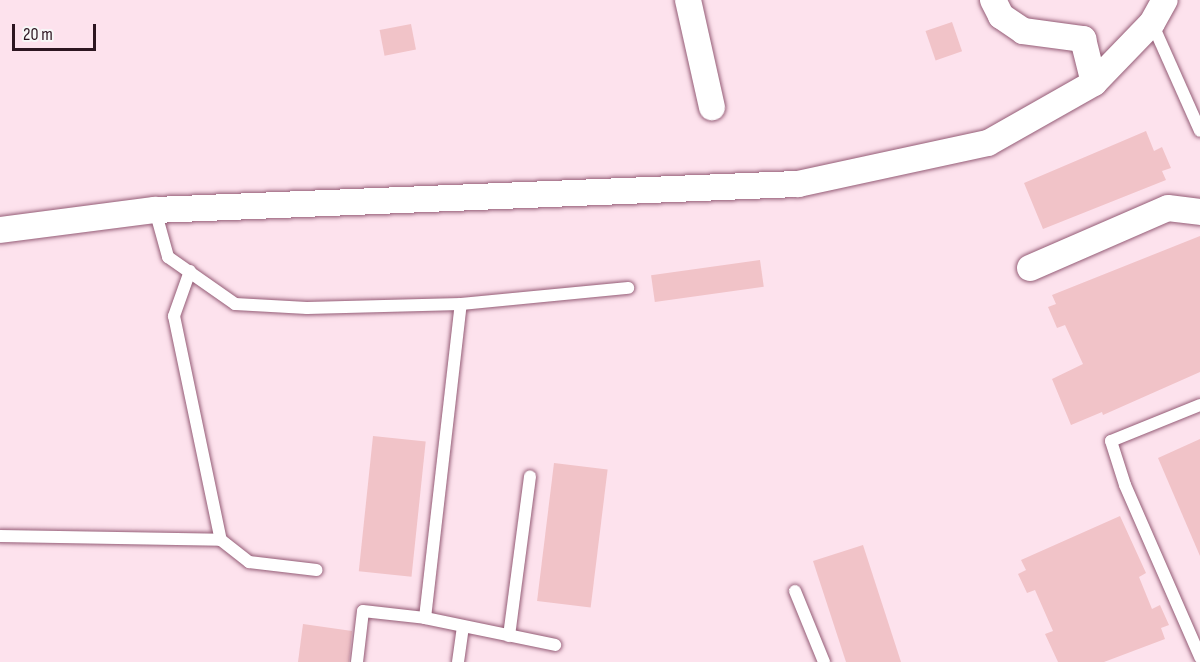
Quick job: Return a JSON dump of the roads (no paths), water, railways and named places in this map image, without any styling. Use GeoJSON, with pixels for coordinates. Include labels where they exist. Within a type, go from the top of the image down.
{"type":"FeatureCollection","features":[{"type":"Feature","properties":{"kind":"street"},"geometry":{"type":"LineString","coordinates":[[688,0],[712,107]]}},
{"type":"Feature","properties":{"kind":"street"},"geometry":{"type":"LineString","coordinates":[[993,0],[1000,16],[1023,31],[1083,39],[1094,83]]}},
{"type":"Feature","properties":{"kind":"street"},"geometry":{"type":"LineString","coordinates":[[0,230],[154,210],[798,184],[988,143],[1094,83],[1152,23],[1165,0]]}},
{"type":"Feature","properties":{"kind":"street"},"geometry":{"type":"LineString","coordinates":[[1030,268],[1168,208],[1200,212]]}},
{"type":"Feature","properties":{"kind":"lane"},"geometry":{"type":"LineString","coordinates":[[1152,23],[1200,131]]}},
{"type":"Feature","properties":{"kind":"lane"},"geometry":{"type":"LineString","coordinates":[[154,210],[168,257],[235,304],[307,308],[461,304],[628,288]]}},
{"type":"Feature","properties":{"kind":"lane"},"geometry":{"type":"LineString","coordinates":[[190,272],[174,316],[221,540]]}},
{"type":"Feature","properties":{"kind":"lane"},"geometry":{"type":"LineString","coordinates":[[425,618],[461,304]]}},
{"type":"Feature","properties":{"kind":"lane"},"geometry":{"type":"LineString","coordinates":[[1200,405],[1111,441],[1125,485],[1200,657]]}},
{"type":"Feature","properties":{"kind":"lane"},"geometry":{"type":"LineString","coordinates":[[509,636],[530,476]]}},
{"type":"Feature","properties":{"kind":"lane"},"geometry":{"type":"LineString","coordinates":[[0,536],[221,540],[249,562],[317,570]]}},
{"type":"Feature","properties":{"kind":"lane"},"geometry":{"type":"LineString","coordinates":[[795,591],[824,662]]}},
{"type":"Feature","properties":{"kind":"lane"},"geometry":{"type":"LineString","coordinates":[[357,662],[363,610],[425,618],[555,645]]}},
{"type":"Feature","properties":{"kind":"lane"},"geometry":{"type":"LineString","coordinates":[[458,662],[463,626]]}}]}
